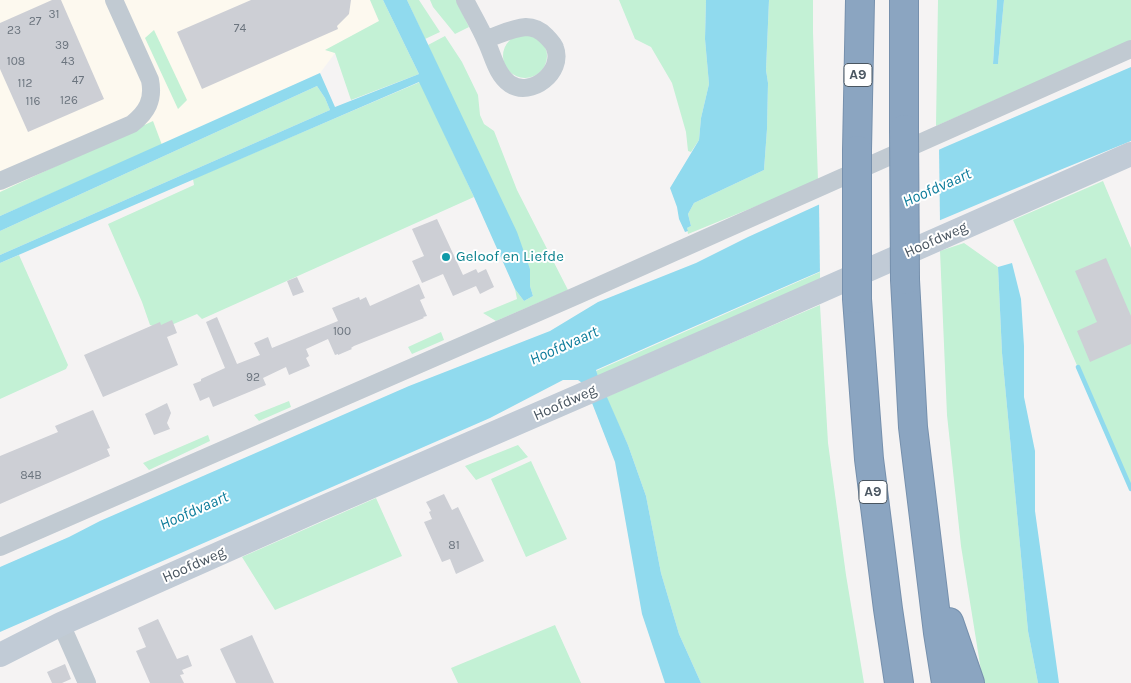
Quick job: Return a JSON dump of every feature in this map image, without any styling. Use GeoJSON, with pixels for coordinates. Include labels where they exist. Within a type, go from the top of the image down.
{"type":"FeatureCollection","features":[{"type":"Feature","properties":{"kind":"highway","name":"A9"},"geometry":{"type":"LineString","coordinates":[[860,0],[857,300],[869,458],[899,683]]}},
{"type":"Feature","properties":{"kind":"highway"},"geometry":{"type":"LineString","coordinates":[[904,0],[905,280],[913,427],[946,683]]}},
{"type":"Feature","properties":{"kind":"highway"},"geometry":{"type":"LineString","coordinates":[[930,564],[970,683]]}},
{"type":"Feature","properties":{"kind":"street"},"geometry":{"type":"LineString","coordinates":[[0,181],[132,124],[144,114],[151,100],[150,80],[114,0]]}},
{"type":"Feature","properties":{"kind":"street"},"geometry":{"type":"LineString","coordinates":[[465,0],[486,39]]}},
{"type":"Feature","properties":{"kind":"street"},"geometry":{"type":"LineString","coordinates":[[0,547],[560,303],[1131,49]]}},
{"type":"Feature","properties":{"kind":"street","name":"Hoofdweg"},"geometry":{"type":"LineString","coordinates":[[0,655],[61,624],[317,510],[582,396],[1131,154]]}},
{"type":"Feature","properties":{"kind":"street"},"geometry":{"type":"LineString","coordinates":[[61,624],[87,683]]}},
{"type":"Feature","properties":{"kind":"shaded area"},"geometry":{"type":"Polygon","coordinates":[[[0,0],[370,0],[379,21],[326,50],[335,53],[320,73],[0,219],[0,0]]]}},
{"type":"Feature","properties":{"kind":"green space"},"geometry":{"type":"Polygon","coordinates":[[[370,0],[383,0],[419,74],[351,100],[335,53],[325,50],[379,21],[370,0]]]}},
{"type":"Feature","properties":{"kind":"green space"},"geometry":{"type":"Polygon","coordinates":[[[407,0],[419,0],[440,32],[425,39],[407,0]]]}},
{"type":"Feature","properties":{"kind":"green space"},"geometry":{"type":"Polygon","coordinates":[[[430,0],[456,0],[469,27],[455,34],[433,7],[430,0]]]}},
{"type":"Feature","properties":{"kind":"green space"},"geometry":{"type":"Polygon","coordinates":[[[619,0],[706,0],[705,39],[709,84],[701,118],[699,140],[691,152],[688,151],[686,132],[672,83],[651,47],[635,39],[619,0]]]}},
{"type":"Feature","properties":{"kind":"green space"},"geometry":{"type":"Polygon","coordinates":[[[769,0],[813,0],[818,181],[688,234],[687,228],[691,226],[688,214],[694,203],[764,170],[767,129],[768,83],[766,70],[769,0]]]}},
{"type":"Feature","properties":{"kind":"green space"},"geometry":{"type":"Polygon","coordinates":[[[938,0],[997,0],[993,64],[998,64],[1004,0],[1131,0],[1131,41],[936,126],[938,0]]]}},
{"type":"Feature","properties":{"kind":"green space"},"geometry":{"type":"Polygon","coordinates":[[[154,30],[187,100],[178,109],[145,38],[154,30]]]}},
{"type":"Feature","properties":{"kind":"green space"},"geometry":{"type":"Polygon","coordinates":[[[525,34],[537,38],[543,44],[547,56],[543,68],[537,74],[525,78],[513,74],[507,68],[503,56],[507,44],[513,38],[525,34]]]}},
{"type":"Feature","properties":{"kind":"green space"},"geometry":{"type":"Polygon","coordinates":[[[445,36],[462,62],[478,95],[480,115],[484,124],[494,131],[517,190],[568,290],[496,321],[483,313],[517,299],[515,289],[524,301],[533,296],[530,286],[530,269],[428,45],[445,36]]]}},
{"type":"Feature","properties":{"kind":"green space"},"geometry":{"type":"Polygon","coordinates":[[[420,82],[474,197],[202,319],[197,314],[162,329],[150,325],[108,224],[194,185],[193,179],[420,82]]]}},
{"type":"Feature","properties":{"kind":"green space"},"geometry":{"type":"Polygon","coordinates":[[[317,86],[330,110],[0,255],[0,231],[317,86]]]}},
{"type":"Feature","properties":{"kind":"green space"},"geometry":{"type":"Polygon","coordinates":[[[153,121],[162,145],[0,216],[0,192],[153,121]]]}},
{"type":"Feature","properties":{"kind":"green space"},"geometry":{"type":"Polygon","coordinates":[[[1103,181],[1131,248],[1131,488],[1013,220],[1103,181]]]}},
{"type":"Feature","properties":{"kind":"green space"},"geometry":{"type":"Polygon","coordinates":[[[964,243],[998,267],[1002,353],[1028,631],[1038,683],[983,683],[961,546],[947,415],[940,251],[964,243]]]}},
{"type":"Feature","properties":{"kind":"green space"},"geometry":{"type":"Polygon","coordinates":[[[19,255],[68,365],[66,369],[0,399],[0,263],[19,255]]]}},
{"type":"Feature","properties":{"kind":"green space"},"geometry":{"type":"Polygon","coordinates":[[[820,272],[820,284],[599,379],[596,371],[820,272]]]}},
{"type":"Feature","properties":{"kind":"green space"},"geometry":{"type":"Polygon","coordinates":[[[820,305],[828,443],[846,575],[864,683],[701,683],[679,634],[661,573],[646,496],[628,445],[606,397],[820,305]]]}},
{"type":"Feature","properties":{"kind":"green space"},"geometry":{"type":"Polygon","coordinates":[[[441,332],[444,340],[412,354],[408,347],[441,332]]]}},
{"type":"Feature","properties":{"kind":"green space"},"geometry":{"type":"Polygon","coordinates":[[[289,401],[291,407],[259,421],[254,415],[289,401]]]}},
{"type":"Feature","properties":{"kind":"green space"},"geometry":{"type":"Polygon","coordinates":[[[208,435],[210,441],[149,470],[143,463],[208,435]]]}},
{"type":"Feature","properties":{"kind":"green space"},"geometry":{"type":"Polygon","coordinates":[[[518,445],[528,457],[476,480],[465,466],[518,445]]]}},
{"type":"Feature","properties":{"kind":"green space"},"geometry":{"type":"Polygon","coordinates":[[[531,461],[567,539],[526,557],[491,479],[531,461]]]}},
{"type":"Feature","properties":{"kind":"green space"},"geometry":{"type":"Polygon","coordinates":[[[376,498],[402,556],[275,610],[242,557],[376,498]]]}},
{"type":"Feature","properties":{"kind":"green space"},"geometry":{"type":"Polygon","coordinates":[[[555,625],[581,683],[458,683],[451,668],[555,625]]]}},
{"type":"Feature","properties":{"kind":"water"},"geometry":{"type":"Polygon","coordinates":[[[383,0],[407,0],[517,232],[530,269],[530,286],[533,296],[524,301],[515,289],[474,197],[419,82],[0,263],[0,255],[330,110],[317,86],[0,231],[0,216],[320,73],[335,107],[419,74],[383,0]]]}},
{"type":"Feature","properties":{"kind":"water"},"geometry":{"type":"Polygon","coordinates":[[[706,0],[769,0],[766,70],[768,83],[767,129],[764,170],[694,203],[688,214],[691,226],[685,232],[670,188],[699,140],[701,118],[709,84],[705,39],[706,0]]]}},
{"type":"Feature","properties":{"kind":"water"},"geometry":{"type":"Polygon","coordinates":[[[997,0],[1004,0],[998,64],[993,64],[997,0]]]}},
{"type":"Feature","properties":{"kind":"water","name":"Hoofdvaart"},"geometry":{"type":"Polygon","coordinates":[[[1131,67],[1131,141],[862,253],[596,370],[628,445],[646,496],[661,573],[679,634],[701,683],[665,683],[642,614],[615,462],[585,385],[578,380],[563,380],[490,418],[0,632],[0,567],[69,537],[100,521],[409,386],[550,331],[598,302],[696,263],[748,237],[945,147],[1131,67]]]}},
{"type":"Feature","properties":{"kind":"water"},"geometry":{"type":"Polygon","coordinates":[[[1012,263],[1021,299],[1024,346],[1024,397],[1035,451],[1035,511],[1059,683],[1038,683],[1028,631],[1002,353],[998,267],[1012,263]]]}},
{"type":"Feature","properties":{"kind":"pier"},"geometry":{"type":"Polygon","coordinates":[[[939,147],[940,223],[820,275],[819,202],[939,147]]]}},
{"type":"Feature","properties":{"kind":"building"},"geometry":{"type":"Polygon","coordinates":[[[52,0],[61,0],[104,99],[28,132],[0,69],[0,23],[52,0]]]}},
{"type":"Feature","properties":{"kind":"building"},"geometry":{"type":"Polygon","coordinates":[[[251,0],[351,0],[349,14],[337,26],[338,29],[202,89],[177,32],[251,0]]]}},
{"type":"Feature","properties":{"kind":"building","name":"Geloof en Liefde"},"geometry":{"type":"Polygon","coordinates":[[[437,219],[463,275],[476,269],[478,273],[486,269],[494,287],[480,294],[476,286],[453,296],[443,274],[422,283],[412,261],[424,256],[412,229],[437,219]]]}},
{"type":"Feature","properties":{"kind":"building"},"geometry":{"type":"Polygon","coordinates":[[[1106,258],[1131,316],[1131,344],[1090,362],[1077,331],[1097,322],[1075,271],[1106,258]]]}},
{"type":"Feature","properties":{"kind":"building"},"geometry":{"type":"Polygon","coordinates":[[[297,277],[304,292],[293,296],[287,281],[297,277]]]}},
{"type":"Feature","properties":{"kind":"building"},"geometry":{"type":"Polygon","coordinates":[[[419,284],[425,298],[420,300],[427,316],[424,318],[354,346],[352,349],[338,355],[335,355],[328,339],[306,349],[309,356],[306,358],[310,366],[289,375],[286,367],[263,378],[266,385],[213,407],[209,397],[200,401],[193,384],[225,368],[206,322],[217,317],[237,364],[260,355],[254,343],[268,337],[272,348],[338,321],[332,308],[359,297],[360,300],[366,297],[370,306],[419,284]]]}},
{"type":"Feature","properties":{"kind":"building"},"geometry":{"type":"Polygon","coordinates":[[[172,320],[177,333],[167,337],[178,365],[103,397],[84,355],[160,322],[161,325],[172,320]]]}},
{"type":"Feature","properties":{"kind":"building"},"geometry":{"type":"Polygon","coordinates":[[[167,403],[171,413],[167,423],[170,429],[154,435],[145,414],[167,403]]]}},
{"type":"Feature","properties":{"kind":"building"},"geometry":{"type":"Polygon","coordinates":[[[93,410],[110,448],[107,449],[110,456],[0,504],[0,456],[58,432],[55,426],[93,410]]]}},
{"type":"Feature","properties":{"kind":"building"},"geometry":{"type":"Polygon","coordinates":[[[444,494],[452,510],[458,507],[484,561],[456,574],[450,559],[442,562],[424,522],[432,519],[429,512],[431,511],[426,502],[444,494]]]}},
{"type":"Feature","properties":{"kind":"building"},"geometry":{"type":"Polygon","coordinates":[[[158,619],[177,659],[188,655],[192,666],[182,670],[184,674],[180,675],[184,683],[150,683],[136,651],[146,647],[138,628],[158,619]]]}},
{"type":"Feature","properties":{"kind":"building"},"geometry":{"type":"Polygon","coordinates":[[[252,635],[274,683],[236,683],[220,649],[252,635]]]}},
{"type":"Feature","properties":{"kind":"building"},"geometry":{"type":"Polygon","coordinates":[[[65,664],[71,679],[62,683],[52,683],[47,672],[65,664]]]}},
{"type":"Feature","properties":{"kind":"waterway"},"geometry":{"type":"LineString","coordinates":[[1078,367],[1131,489]]}},
{"type":"Feature","properties":{"kind":"place","name":"Geloof en Liefde"},"geometry":{"type":"Point","coordinates":[446,257]}}]}
